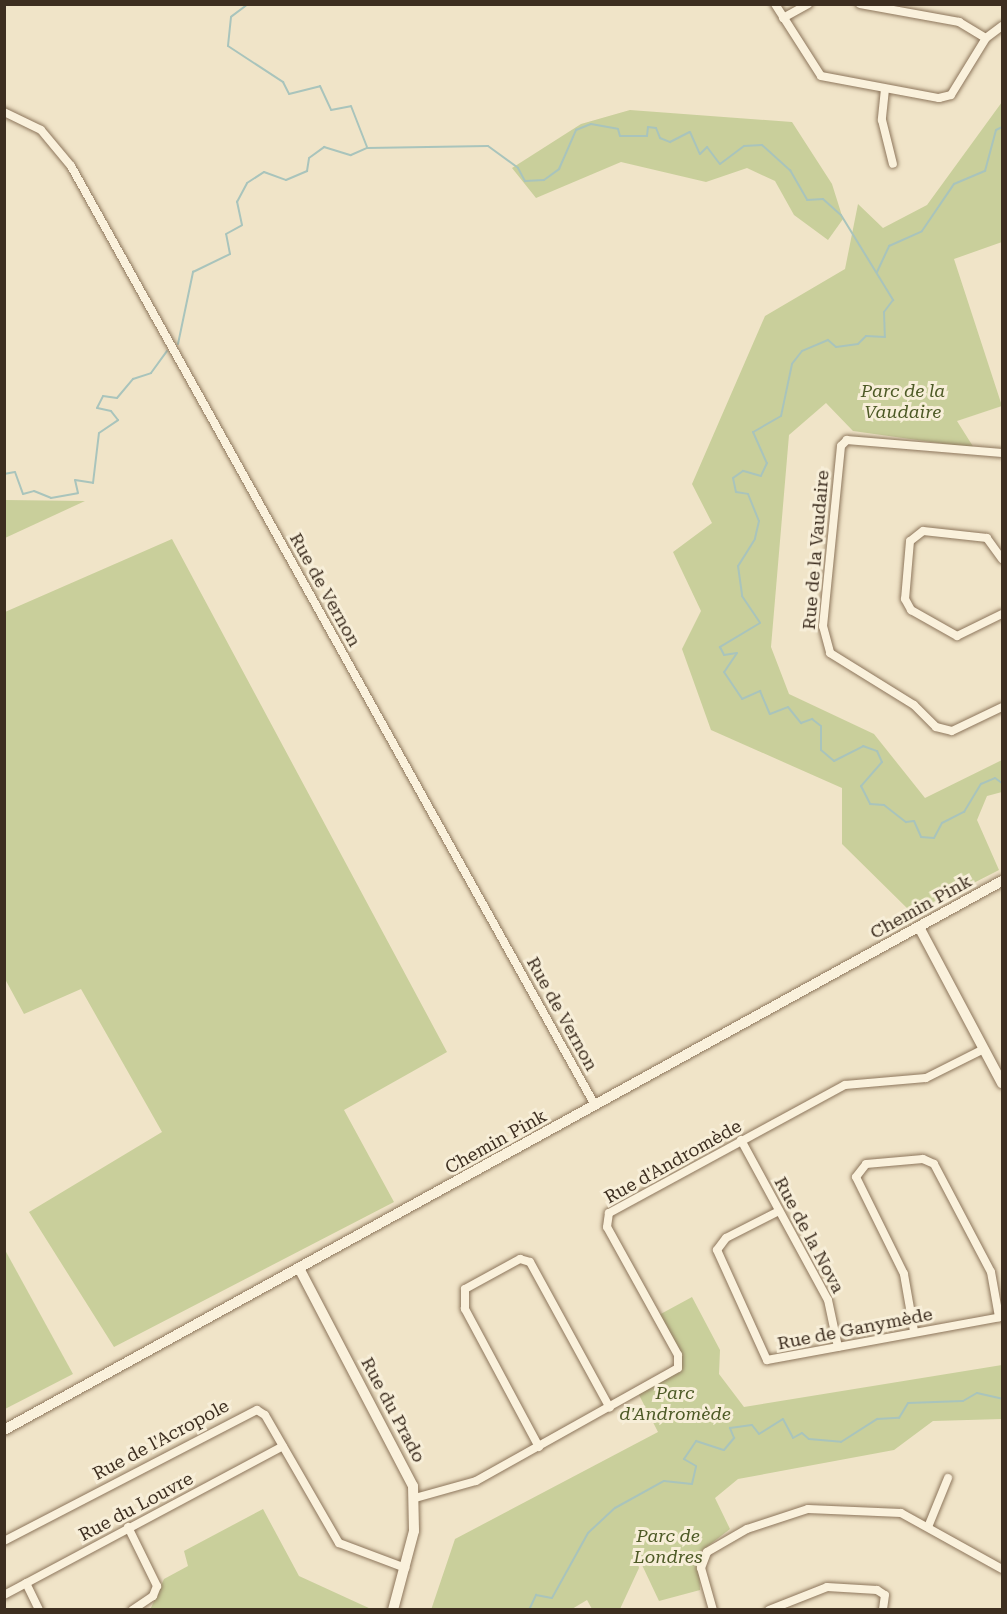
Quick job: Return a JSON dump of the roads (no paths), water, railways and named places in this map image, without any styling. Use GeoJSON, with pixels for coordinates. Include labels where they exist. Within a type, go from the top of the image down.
{"type":"FeatureCollection","features":[{"type":"Feature","properties":{"kind":"main road","name":"Chemin Pink"},"geometry":{"type":"LineString","coordinates":[[4,1430],[300,1270],[1002,881]]}},
{"type":"Feature","properties":{"kind":"main road"},"geometry":{"type":"LineString","coordinates":[[920,927],[1002,1083]]}},
{"type":"Feature","properties":{"kind":"main road","name":"Rue du Prado"},"geometry":{"type":"LineString","coordinates":[[300,1270],[399,1453],[415,1498],[405,1568],[393,1610]]}},
{"type":"Feature","properties":{"kind":"street"},"geometry":{"type":"LineString","coordinates":[[776,4],[817,73],[885,90],[947,97],[986,39],[1002,26]]}},
{"type":"Feature","properties":{"kind":"street"},"geometry":{"type":"LineString","coordinates":[[783,18],[808,4]]}},
{"type":"Feature","properties":{"kind":"street"},"geometry":{"type":"LineString","coordinates":[[860,4],[959,22],[986,39]]}},
{"type":"Feature","properties":{"kind":"street"},"geometry":{"type":"LineString","coordinates":[[885,90],[882,120],[893,164]]}},
{"type":"Feature","properties":{"kind":"street","name":"Rue de Vernon"},"geometry":{"type":"LineString","coordinates":[[4,112],[41,130],[71,166],[595,1105]]}},
{"type":"Feature","properties":{"kind":"street","name":"Rue de la Vaudaire"},"geometry":{"type":"LineString","coordinates":[[1002,453],[847,440],[841,446],[823,626],[830,652],[914,705],[936,727],[952,731],[1002,707]]}},
{"type":"Feature","properties":{"kind":"street"},"geometry":{"type":"LineString","coordinates":[[1002,559],[987,538],[923,531],[910,541],[905,599],[911,610],[957,636],[1002,614]]}},
{"type":"Feature","properties":{"kind":"street","name":"Rue d'Andromède"},"geometry":{"type":"LineString","coordinates":[[415,1498],[471,1483],[670,1375],[680,1360],[604,1219],[741,1140],[845,1085],[926,1078],[984,1049]]}},
{"type":"Feature","properties":{"kind":"street","name":"Rue de la Nova"},"geometry":{"type":"LineString","coordinates":[[741,1140],[828,1300],[838,1347]]}},
{"type":"Feature","properties":{"kind":"street"},"geometry":{"type":"LineString","coordinates":[[914,1331],[904,1274],[856,1177],[866,1164],[923,1159],[934,1164],[991,1272],[1001,1317]]}},
{"type":"Feature","properties":{"kind":"street","name":"Rue de Ganymède"},"geometry":{"type":"LineString","coordinates":[[779,1210],[722,1241],[717,1256],[767,1360],[914,1331],[1001,1317]]}},
{"type":"Feature","properties":{"kind":"street"},"geometry":{"type":"LineString","coordinates":[[539,1447],[465,1310],[465,1289],[520,1259],[530,1262],[610,1408]]}},
{"type":"Feature","properties":{"kind":"street","name":"Rue de l'Acropole"},"geometry":{"type":"LineString","coordinates":[[4,1541],[246,1412],[261,1411],[339,1543],[405,1568]]}},
{"type":"Feature","properties":{"kind":"street","name":"Rue du Louvre"},"geometry":{"type":"LineString","coordinates":[[4,1595],[283,1446]]}},
{"type":"Feature","properties":{"kind":"street"},"geometry":{"type":"LineString","coordinates":[[928,1527],[948,1478]]}},
{"type":"Feature","properties":{"kind":"street"},"geometry":{"type":"LineString","coordinates":[[713,1610],[702,1562],[712,1548],[753,1526],[824,1507],[895,1511],[1002,1569]]}},
{"type":"Feature","properties":{"kind":"street"},"geometry":{"type":"LineString","coordinates":[[128,1527],[158,1586],[153,1596],[132,1610]]}},
{"type":"Feature","properties":{"kind":"street"},"geometry":{"type":"LineString","coordinates":[[26,1583],[39,1610]]}},
{"type":"Feature","properties":{"kind":"street"},"geometry":{"type":"LineString","coordinates":[[769,1610],[827,1587],[877,1590],[885,1595],[883,1610]]}},
{"type":"Feature","properties":{"kind":"waterway"},"geometry":{"type":"LineString","coordinates":[[248,4],[231,17],[228,46],[283,82],[289,94],[320,86],[331,110],[351,106],[367,147]]}},
{"type":"Feature","properties":{"kind":"waterway"},"geometry":{"type":"LineString","coordinates":[[178,344],[193,272],[230,254],[226,234],[242,225],[237,202],[247,183],[264,172],[286,180],[307,171],[309,158],[324,147],[351,155],[367,148],[488,146],[518,168],[525,181],[544,180],[559,169],[576,130],[591,124],[618,129],[620,136],[647,136],[648,127],[656,128],[660,138],[670,142],[690,132],[700,154],[707,147],[720,164],[744,146],[762,145],[790,170],[807,200],[823,199],[841,215],[893,300],[884,312],[885,337],[866,336],[858,344],[836,347],[828,340],[802,351],[792,364],[781,416],[753,432],[767,463],[761,476],[743,471],[733,478],[736,492],[748,494],[759,521],[755,539],[738,566],[742,596],[760,623],[720,647],[724,655],[737,653],[724,672],[742,699],[760,691],[770,714],[788,707],[801,723],[812,719],[821,726],[821,750],[834,761],[863,746],[877,751],[882,762],[861,786],[870,804],[884,805],[906,822],[914,821],[921,837],[934,838],[942,823],[964,812],[981,784],[995,778],[1002,783]]}},
{"type":"Feature","properties":{"kind":"waterway"},"geometry":{"type":"LineString","coordinates":[[877,272],[889,246],[922,231],[954,184],[985,171],[996,130],[1002,127]]}},
{"type":"Feature","properties":{"kind":"waterway"},"geometry":{"type":"LineString","coordinates":[[4,474],[15,472],[23,494],[34,491],[51,498],[78,493],[75,480],[93,483],[99,433],[118,420],[111,411],[97,408],[103,396],[117,398],[133,379],[151,373],[167,351]]}},
{"type":"Feature","properties":{"kind":"waterway"},"geometry":{"type":"LineString","coordinates":[[529,1610],[536,1595],[552,1598],[588,1533],[615,1508],[664,1481],[692,1484],[696,1466],[684,1459],[696,1441],[724,1450],[734,1438],[730,1428],[752,1425],[759,1434],[783,1419],[793,1438],[802,1433],[809,1439],[841,1442],[877,1419],[899,1418],[908,1403],[963,1401],[977,1393],[1002,1399]]}},
{"type":"Feature","properties":{"kind":"waterway"},"geometry":{"type":"LineString","coordinates":[[203,1610],[212,1610]]}},
{"type":"Feature","properties":{"kind":"park label","name":"Parc de la Vaudaire"},"geometry":{"type":"Point","coordinates":[903,402]}},
{"type":"Feature","properties":{"kind":"park label","name":"Parc d'Andromède"},"geometry":{"type":"Point","coordinates":[675,1404]}},
{"type":"Feature","properties":{"kind":"park label","name":"Parc de Londres"},"geometry":{"type":"Point","coordinates":[668,1547]}}]}
